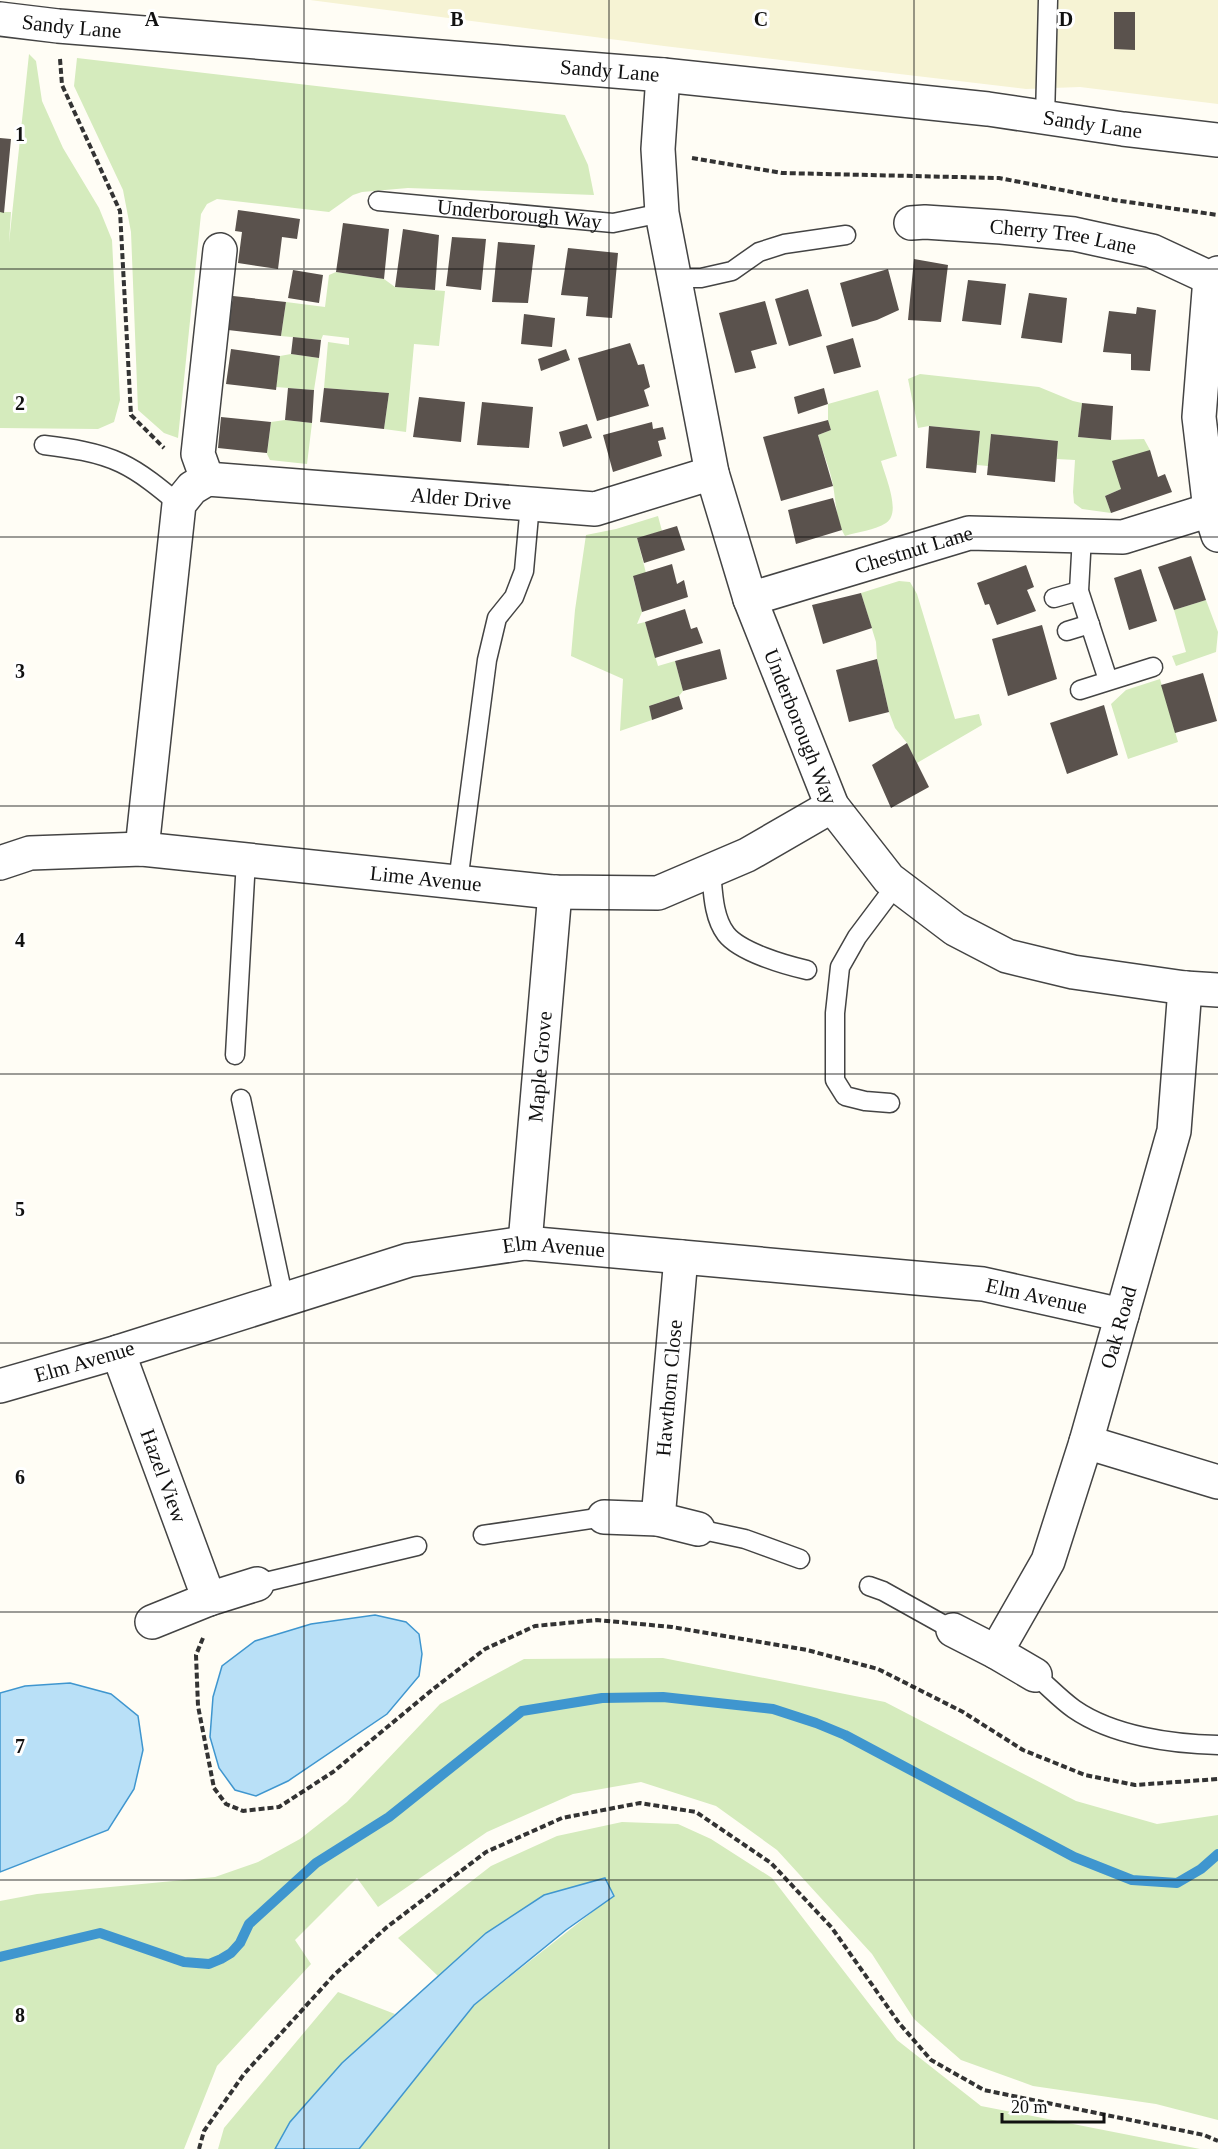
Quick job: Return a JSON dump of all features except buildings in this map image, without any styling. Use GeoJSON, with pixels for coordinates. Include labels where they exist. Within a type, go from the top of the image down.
{"type":"FeatureCollection","features":[{"type":"Feature","properties":{"kind":"street","name":"Sandy Lane"},"geometry":{"type":"LineString","coordinates":[[0,19],[58,26],[663,75],[988,109],[1218,140]]}},
{"type":"Feature","properties":{"kind":"street","name":"Underborough Way"},"geometry":{"type":"LineString","coordinates":[[663,75],[658,149],[662,213],[712,473],[750,599],[832,806],[889,879],[955,929],[1007,956],[1073,972],[1185,988],[1218,990]]}},
{"type":"Feature","properties":{"kind":"street","name":"Cherry Tree Lane"},"geometry":{"type":"LineString","coordinates":[[910,223],[1001,227],[1074,234],[1152,251],[1214,275],[1198,417],[1214,523]]}},
{"type":"Feature","properties":{"kind":"street"},"geometry":{"type":"LineString","coordinates":[[142,849],[179,504],[192,488],[207,479],[198,454],[220,250]]}},
{"type":"Feature","properties":{"kind":"street","name":"Alder Drive"},"geometry":{"type":"LineString","coordinates":[[207,479],[595,509],[712,473]]}},
{"type":"Feature","properties":{"kind":"street","name":"Chestnut Lane"},"geometry":{"type":"LineString","coordinates":[[750,599],[969,533],[1123,537],[1214,523]]}},
{"type":"Feature","properties":{"kind":"street","name":"Lime Avenue"},"geometry":{"type":"LineString","coordinates":[[0,863],[30,853],[142,849],[555,892],[658,893],[747,855],[832,806]]}},
{"type":"Feature","properties":{"kind":"street","name":"Maple Grove"},"geometry":{"type":"LineString","coordinates":[[525,1243],[555,892]]}},
{"type":"Feature","properties":{"kind":"street","name":"Oak Road"},"geometry":{"type":"LineString","coordinates":[[996,1652],[1048,1561],[1086,1442],[1174,1131],[1185,988]]}},
{"type":"Feature","properties":{"kind":"street","name":"Elm Avenue"},"geometry":{"type":"LineString","coordinates":[[0,1386],[118,1352],[409,1260],[525,1243],[983,1284],[1122,1315]]}},
{"type":"Feature","properties":{"kind":"street","name":"Hawthorn Close"},"geometry":{"type":"LineString","coordinates":[[658,1519],[681,1257]]}},
{"type":"Feature","properties":{"kind":"street","name":"Hazel View"},"geometry":{"type":"LineString","coordinates":[[118,1352],[209,1599]]}},
{"type":"Feature","properties":{"kind":"street"},"geometry":{"type":"LineString","coordinates":[[1086,1442],[1218,1482]]}},
{"type":"Feature","properties":{"kind":"street"},"geometry":{"type":"LineString","coordinates":[[604,1517],[658,1519],[698,1529]]}},
{"type":"Feature","properties":{"kind":"street"},"geometry":{"type":"LineString","coordinates":[[152,1622],[209,1599],[256,1584]]}},
{"type":"Feature","properties":{"kind":"street"},"geometry":{"type":"LineString","coordinates":[[953,1630],[1035,1675]]}},
{"type":"Feature","properties":{"kind":"lane"},"geometry":{"type":"LineString","coordinates":[[1045,118],[1048,0]]}},
{"type":"Feature","properties":{"kind":"lane","name":"Underborough Way"},"geometry":{"type":"LineString","coordinates":[[378,201],[613,223],[662,213]]}},
{"type":"Feature","properties":{"kind":"lane"},"geometry":{"type":"LineString","coordinates":[[674,278],[712,276],[732,271],[759,252],[784,244],[846,235]]}},
{"type":"Feature","properties":{"kind":"lane"},"geometry":{"type":"LineString","coordinates":[[44,445],[88,453],[121,463],[179,504]]}},
{"type":"Feature","properties":{"kind":"lane"},"geometry":{"type":"LineString","coordinates":[[458,882],[487,660],[497,618],[514,597],[524,571],[530,504]]}},
{"type":"Feature","properties":{"kind":"lane"},"geometry":{"type":"LineString","coordinates":[[1082,536],[1079,591],[1108,680]]}},
{"type":"Feature","properties":{"kind":"lane"},"geometry":{"type":"LineString","coordinates":[[1054,598],[1079,591]]}},
{"type":"Feature","properties":{"kind":"lane"},"geometry":{"type":"LineString","coordinates":[[1067,631],[1090,624]]}},
{"type":"Feature","properties":{"kind":"lane"},"geometry":{"type":"LineString","coordinates":[[1080,690],[1153,667]]}},
{"type":"Feature","properties":{"kind":"lane"},"geometry":{"type":"LineString","coordinates":[[235,1055],[246,860]]}},
{"type":"Feature","properties":{"kind":"lane"},"geometry":{"type":"LineString","coordinates":[[711,871],[715,907],[725,933],[736,943],[772,960],[807,970]]}},
{"type":"Feature","properties":{"kind":"lane"},"geometry":{"type":"LineString","coordinates":[[890,1103],[865,1101],[845,1096],[835,1080],[835,1013],[840,967],[857,937],[896,885]]}},
{"type":"Feature","properties":{"kind":"lane"},"geometry":{"type":"LineString","coordinates":[[241,1099],[284,1300]]}},
{"type":"Feature","properties":{"kind":"lane"},"geometry":{"type":"LineString","coordinates":[[483,1535],[604,1517]]}},
{"type":"Feature","properties":{"kind":"lane"},"geometry":{"type":"LineString","coordinates":[[698,1529],[746,1539],[800,1559]]}},
{"type":"Feature","properties":{"kind":"lane"},"geometry":{"type":"LineString","coordinates":[[256,1584],[417,1546]]}},
{"type":"Feature","properties":{"kind":"lane"},"geometry":{"type":"LineString","coordinates":[[869,1586],[883,1591],[953,1630]]}},
{"type":"Feature","properties":{"kind":"lane"},"geometry":{"type":"LineString","coordinates":[[1035,1675],[1075,1710],[1115,1729],[1151,1739],[1218,1745]]}},
{"type":"Feature","properties":{"kind":"path"},"geometry":{"type":"LineString","coordinates":[[58,26],[62,85],[120,211],[131,415],[164,449]]}},
{"type":"Feature","properties":{"kind":"path"},"geometry":{"type":"LineString","coordinates":[[683,157],[782,173],[999,177],[1114,200],[1218,215]]}},
{"type":"Feature","properties":{"kind":"path"},"geometry":{"type":"LineString","coordinates":[[209,1599],[208,1625],[196,1655],[198,1706],[214,1788],[226,1804],[243,1811],[279,1807],[333,1772],[432,1689],[485,1649],[535,1626],[597,1620],[672,1627],[796,1648],[878,1669],[963,1712],[1023,1750],[1085,1775],[1136,1785],[1218,1779]]}},
{"type":"Feature","properties":{"kind":"path"},"geometry":{"type":"LineString","coordinates":[[199,2149],[204,2131],[244,2074],[334,1975],[387,1927],[486,1852],[562,1818],[640,1803],[696,1812],[771,1863],[832,1928],[899,2023],[931,2060],[984,2090],[1204,2136],[1218,2141]]}},
{"type":"Feature","properties":{"kind":"shaded area"},"geometry":{"type":"Polygon","coordinates":[[[310,0],[1218,0],[1218,104],[1080,87],[1026,89],[664,46],[310,0]]]}},
{"type":"Feature","properties":{"kind":"green space"},"geometry":{"type":"Polygon","coordinates":[[[29,54],[36,61],[42,101],[63,148],[99,208],[112,240],[120,400],[114,422],[98,429],[0,428],[0,212],[11,212],[9,243],[29,54]]]}},
{"type":"Feature","properties":{"kind":"green space"},"geometry":{"type":"Polygon","coordinates":[[[77,58],[565,115],[588,165],[594,195],[408,188],[362,192],[353,195],[329,212],[217,199],[207,204],[201,214],[178,438],[164,433],[138,410],[131,232],[123,190],[74,86],[77,58]]]}},
{"type":"Feature","properties":{"kind":"green space"},"geometry":{"type":"Polygon","coordinates":[[[336,272],[384,279],[395,287],[445,291],[439,346],[414,344],[406,432],[384,429],[389,393],[324,388],[328,342],[349,345],[349,338],[323,335],[321,340],[281,336],[286,302],[325,307],[329,275],[336,272]]]}},
{"type":"Feature","properties":{"kind":"green space"},"geometry":{"type":"Polygon","coordinates":[[[291,354],[319,358],[314,390],[276,387],[280,356],[291,354]]]}},
{"type":"Feature","properties":{"kind":"green space"},"geometry":{"type":"Polygon","coordinates":[[[920,374],[1039,387],[1082,403],[1078,437],[1111,440],[1144,439],[1150,450],[1121,489],[1105,496],[1111,513],[1082,509],[1074,503],[1075,460],[1057,459],[1058,441],[991,434],[988,466],[977,465],[980,431],[929,426],[918,428],[908,379],[920,374]]]}},
{"type":"Feature","properties":{"kind":"green space"},"geometry":{"type":"Polygon","coordinates":[[[878,390],[897,456],[881,461],[891,494],[893,511],[886,523],[845,536],[838,518],[832,479],[818,435],[831,430],[828,420],[828,404],[878,390]]]}},
{"type":"Feature","properties":{"kind":"green space"},"geometry":{"type":"Polygon","coordinates":[[[285,420],[312,423],[307,464],[270,460],[267,454],[271,422],[285,420]]]}},
{"type":"Feature","properties":{"kind":"green space"},"geometry":{"type":"Polygon","coordinates":[[[658,516],[662,531],[637,538],[646,573],[633,577],[642,612],[637,624],[645,622],[658,666],[675,661],[683,691],[679,696],[649,706],[652,720],[620,731],[623,679],[571,656],[586,535],[616,529],[658,516]]]}},
{"type":"Feature","properties":{"kind":"green space"},"geometry":{"type":"Polygon","coordinates":[[[899,581],[910,582],[917,594],[955,719],[979,714],[982,725],[917,763],[907,743],[895,728],[889,712],[877,659],[876,642],[861,593],[899,581]]]}},
{"type":"Feature","properties":{"kind":"green space"},"geometry":{"type":"Polygon","coordinates":[[[1206,600],[1218,632],[1216,652],[1176,666],[1172,656],[1186,652],[1174,610],[1206,600]]]}},
{"type":"Feature","properties":{"kind":"green space"},"geometry":{"type":"Polygon","coordinates":[[[1160,679],[1178,742],[1128,759],[1111,704],[1126,690],[1160,679]]]}},
{"type":"Feature","properties":{"kind":"green space"},"geometry":{"type":"Polygon","coordinates":[[[663,1658],[885,1702],[1076,1801],[1157,1824],[1218,1815],[1218,2120],[1156,2104],[1033,2086],[961,2060],[914,2019],[872,1954],[777,1850],[716,1806],[641,1782],[573,1794],[487,1832],[378,1907],[357,1878],[295,1940],[311,1964],[217,2066],[184,2149],[0,2149],[0,1901],[37,1894],[215,1877],[258,1862],[300,1839],[347,1802],[440,1704],[524,1659],[663,1658]]]}},
{"type":"Feature","properties":{"kind":"green space"},"geometry":{"type":"Polygon","coordinates":[[[622,1822],[678,1824],[711,1839],[772,1878],[897,2040],[981,2106],[1200,2149],[359,2149],[474,2005],[614,1895],[486,1933],[439,1977],[398,1938],[491,1866],[557,1836],[622,1822]]]}},
{"type":"Feature","properties":{"kind":"green space"},"geometry":{"type":"Polygon","coordinates":[[[338,1992],[395,2014],[315,2094],[300,2111],[275,2149],[218,2149],[224,2128],[338,1992]]]}},
{"type":"Feature","properties":{"kind":"water"},"geometry":{"type":"Polygon","coordinates":[[[375,1615],[406,1622],[419,1634],[422,1654],[419,1676],[387,1714],[288,1781],[256,1796],[235,1790],[219,1768],[210,1737],[213,1697],[222,1666],[255,1641],[311,1624],[375,1615]]]}},
{"type":"Feature","properties":{"kind":"water"},"geometry":{"type":"Polygon","coordinates":[[[70,1683],[111,1694],[138,1716],[143,1750],[134,1789],[108,1830],[0,1872],[0,1693],[25,1686],[70,1683]]]}},
{"type":"Feature","properties":{"kind":"water"},"geometry":{"type":"Polygon","coordinates":[[[605,1878],[614,1896],[566,1930],[474,2005],[359,2149],[275,2149],[290,2122],[342,2063],[486,1933],[544,1895],[605,1878]]]}},
{"type":"Feature","properties":{"kind":"waterway"},"geometry":{"type":"LineString","coordinates":[[0,1957],[100,1933],[184,1962],[209,1964],[221,1959],[231,1953],[240,1943],[249,1924],[316,1863],[389,1817],[522,1711],[602,1698],[663,1697],[773,1709],[816,1723],[845,1735],[1074,1857],[1132,1880],[1177,1883],[1201,1869],[1218,1854]]}}]}
